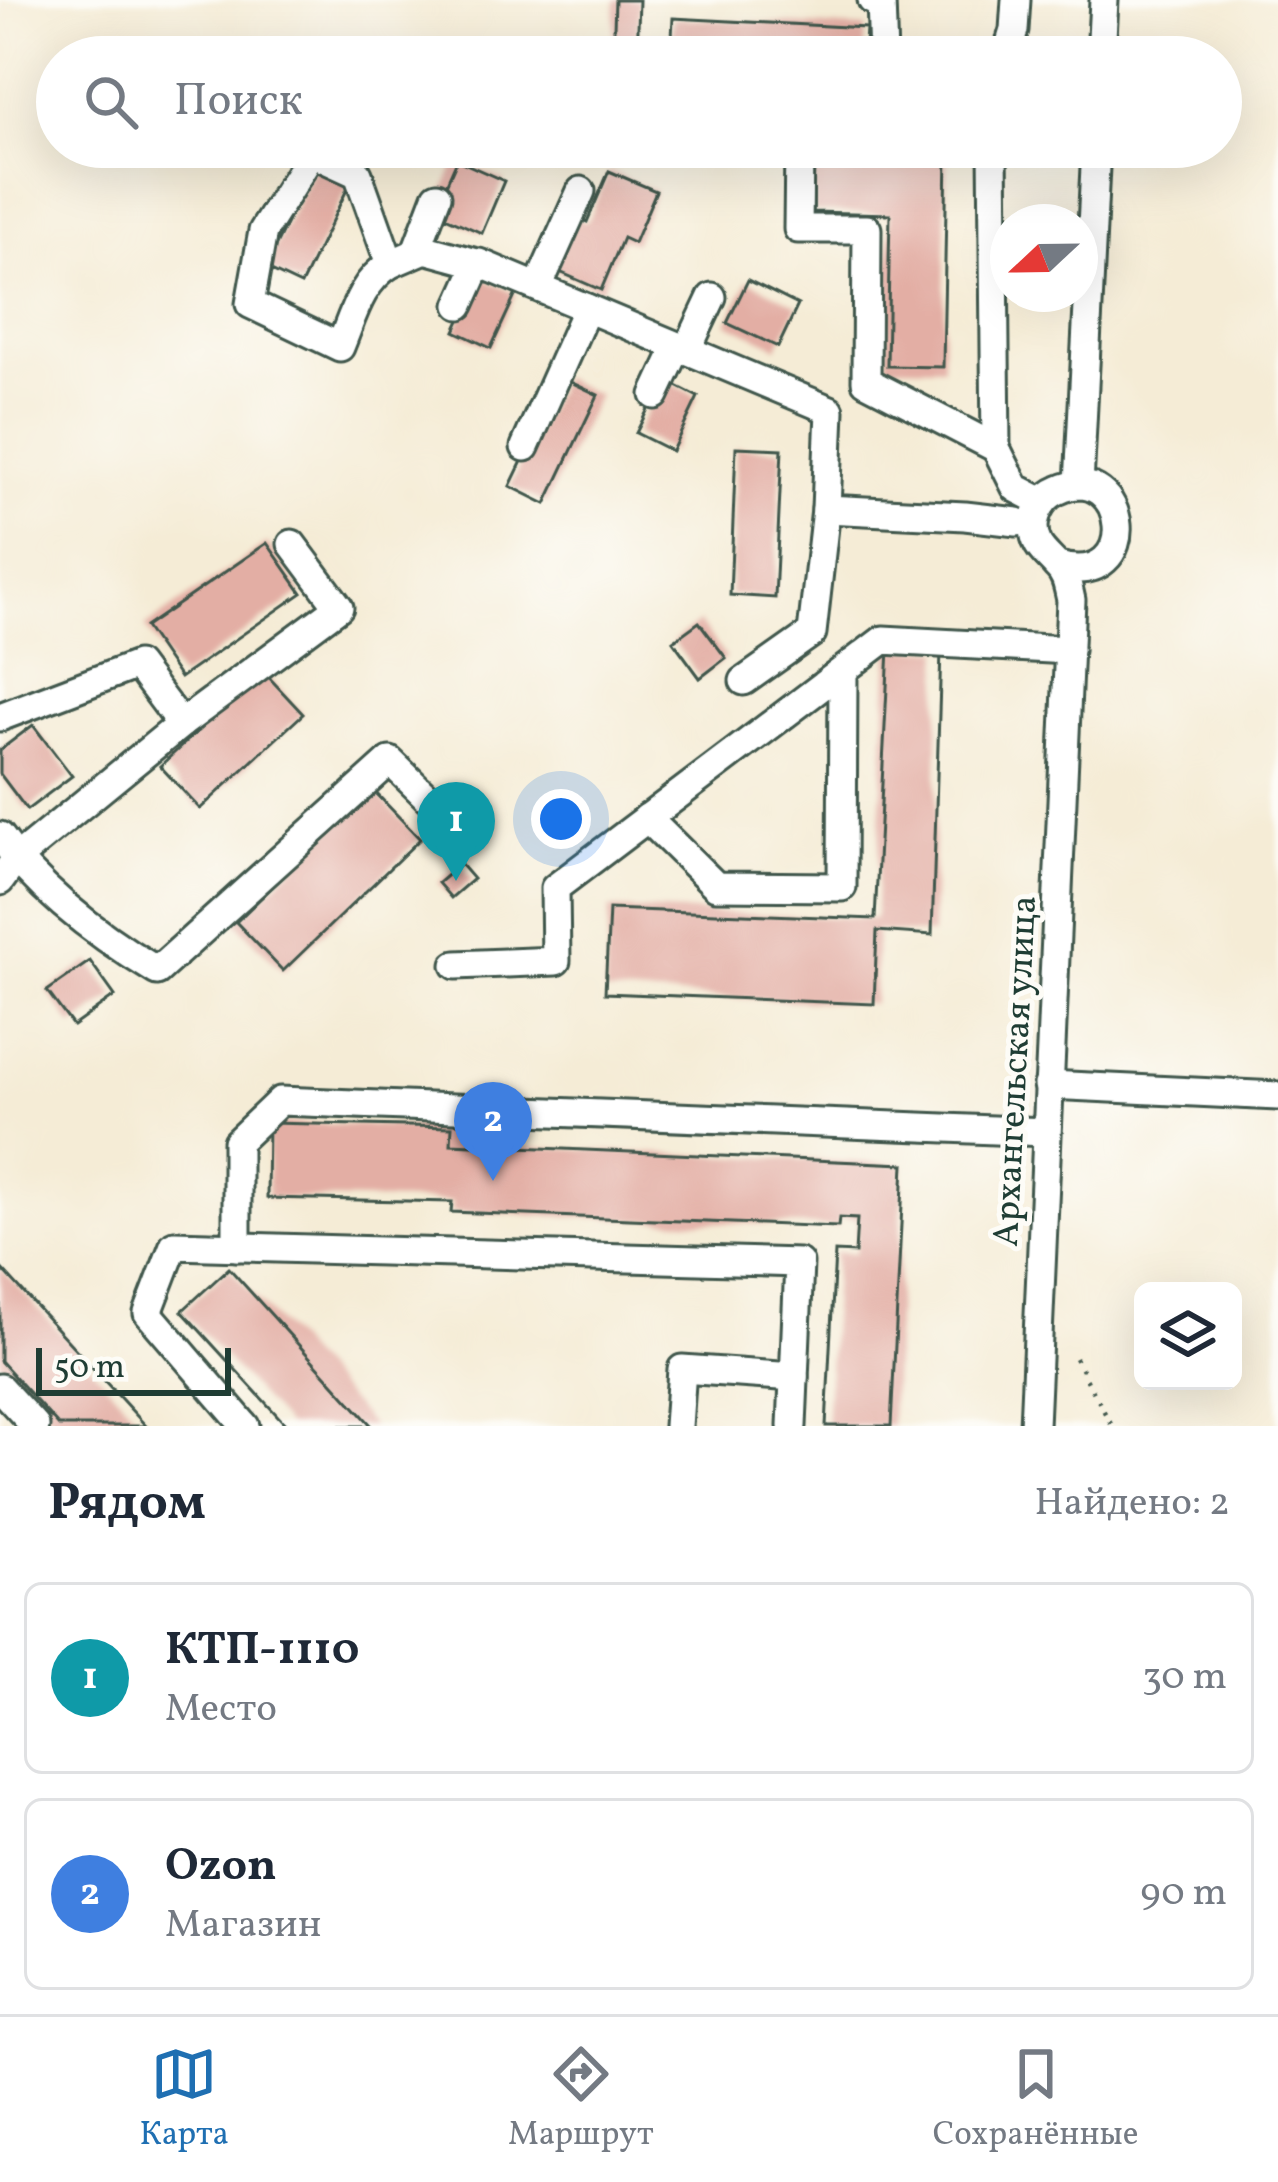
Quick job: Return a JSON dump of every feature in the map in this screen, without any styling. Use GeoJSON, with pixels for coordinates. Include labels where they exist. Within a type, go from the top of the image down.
{"type":"FeatureCollection","features":[{"type":"Feature","properties":{"kind":"street"},"geometry":{"type":"LineString","coordinates":[[878,0],[881,36]]}},
{"type":"Feature","properties":{"kind":"street"},"geometry":{"type":"LineString","coordinates":[[1012,36],[1016,0]]}},
{"type":"Feature","properties":{"kind":"street"},"geometry":{"type":"LineString","coordinates":[[1102,36],[1104,0]]}},
{"type":"Feature","properties":{"kind":"street"},"geometry":{"type":"LineString","coordinates":[[303,168],[263,231],[250,304],[340,347],[372,275],[425,248],[479,263],[830,410],[826,509],[812,633],[744,681]]}},
{"type":"Feature","properties":{"kind":"street"},"geometry":{"type":"LineString","coordinates":[[345,168],[358,174],[389,264]]}},
{"type":"Feature","properties":{"kind":"street"},"geometry":{"type":"LineString","coordinates":[[799,168],[798,229],[867,229],[866,381],[996,448]]}},
{"type":"Feature","properties":{"kind":"street"},"geometry":{"type":"LineString","coordinates":[[993,168],[996,448],[1034,519],[1045,556],[1067,581],[1071,601]]}},
{"type":"Feature","properties":{"kind":"street"},"geometry":{"type":"LineString","coordinates":[[1079,485],[1095,168]]}},
{"type":"Feature","properties":{"kind":"street"},"geometry":{"type":"LineString","coordinates":[[538,287],[580,191]]}},
{"type":"Feature","properties":{"kind":"street"},"geometry":{"type":"LineString","coordinates":[[416,251],[437,196]]}},
{"type":"Feature","properties":{"kind":"street"},"geometry":{"type":"LineString","coordinates":[[460,305],[479,263]]}},
{"type":"Feature","properties":{"kind":"street"},"geometry":{"type":"LineString","coordinates":[[655,394],[712,297]]}},
{"type":"Feature","properties":{"kind":"street"},"geometry":{"type":"LineString","coordinates":[[525,447],[587,308]]}},
{"type":"Feature","properties":{"kind":"street"},"geometry":{"type":"LineString","coordinates":[[1034,519],[1062,488],[1079,485],[1095,489],[1117,514],[1115,546],[1105,560],[1090,568],[1058,566]]}},
{"type":"Feature","properties":{"kind":"street"},"geometry":{"type":"LineString","coordinates":[[826,509],[1034,519]]}},
{"type":"Feature","properties":{"kind":"street"},"geometry":{"type":"LineString","coordinates":[[292,544],[339,607],[5,859],[102,938],[157,971],[390,761],[428,798]]}},
{"type":"Feature","properties":{"kind":"street"},"geometry":{"type":"LineString","coordinates":[[1071,601],[1090,568]]}},
{"type":"Feature","properties":{"kind":"street","name":"Архангельская улица"},"geometry":{"type":"LineString","coordinates":[[1034,1426],[1071,601]]}},
{"type":"Feature","properties":{"kind":"street"},"geometry":{"type":"LineString","coordinates":[[456,965],[556,961],[555,888],[883,640],[1069,650]]}},
{"type":"Feature","properties":{"kind":"street"},"geometry":{"type":"LineString","coordinates":[[0,717],[137,665],[181,724]]}},
{"type":"Feature","properties":{"kind":"street"},"geometry":{"type":"LineString","coordinates":[[647,818],[716,886],[842,887],[843,671]]}},
{"type":"Feature","properties":{"kind":"street"},"geometry":{"type":"LineString","coordinates":[[1048,1085],[1278,1096]]}},
{"type":"Feature","properties":{"kind":"street"},"geometry":{"type":"LineString","coordinates":[[237,1247],[237,1142],[280,1101],[1046,1132]]}},
{"type":"Feature","properties":{"kind":"street"},"geometry":{"type":"LineString","coordinates":[[245,1426],[148,1313],[174,1245],[799,1264],[793,1426]]}},
{"type":"Feature","properties":{"kind":"street"},"geometry":{"type":"LineString","coordinates":[[678,1426],[682,1369],[794,1377]]}},
{"type":"Feature","properties":{"kind":"street"},"geometry":{"type":"LineString","coordinates":[[0,1388],[35,1426]]}},
{"type":"Feature","properties":{"kind":"path"},"geometry":{"type":"LineString","coordinates":[[1075,1358],[1112,1426]]}},
{"type":"Feature","properties":{"kind":"building"},"geometry":{"type":"Polygon","coordinates":[[[615,0],[639,0],[638,36],[614,36],[615,0]]]}},
{"type":"Feature","properties":{"kind":"building"},"geometry":{"type":"Polygon","coordinates":[[[673,18],[866,28],[865,36],[672,36],[673,18]]]}},
{"type":"Feature","properties":{"kind":"building"},"geometry":{"type":"Polygon","coordinates":[[[313,168],[334,168],[353,177],[301,285],[265,268],[313,168]]]}},
{"type":"Feature","properties":{"kind":"building"},"geometry":{"type":"Polygon","coordinates":[[[453,168],[475,168],[504,181],[482,233],[434,212],[453,168]]]}},
{"type":"Feature","properties":{"kind":"building"},"geometry":{"type":"Polygon","coordinates":[[[814,168],[947,168],[943,367],[887,366],[890,214],[813,212],[814,168]]]}},
{"type":"Feature","properties":{"kind":"building"},"geometry":{"type":"Polygon","coordinates":[[[609,171],[656,191],[634,243],[623,238],[601,290],[553,269],[576,217],[587,222],[609,171]]]}},
{"type":"Feature","properties":{"kind":"building"},"geometry":{"type":"Polygon","coordinates":[[[480,277],[516,294],[491,348],[455,331],[480,277]]]}},
{"type":"Feature","properties":{"kind":"building"},"geometry":{"type":"Polygon","coordinates":[[[748,280],[798,305],[778,347],[727,323],[748,280]]]}},
{"type":"Feature","properties":{"kind":"building"},"geometry":{"type":"Polygon","coordinates":[[[562,378],[598,395],[546,504],[510,486],[562,378]]]}},
{"type":"Feature","properties":{"kind":"building"},"geometry":{"type":"Polygon","coordinates":[[[663,379],[698,397],[672,451],[636,433],[663,379]]]}},
{"type":"Feature","properties":{"kind":"building"},"geometry":{"type":"Polygon","coordinates":[[[736,447],[782,449],[775,598],[730,595],[736,447]]]}},
{"type":"Feature","properties":{"kind":"building"},"geometry":{"type":"Polygon","coordinates":[[[267,543],[302,593],[180,678],[145,627],[267,543]]]}},
{"type":"Feature","properties":{"kind":"building"},"geometry":{"type":"Polygon","coordinates":[[[699,622],[726,658],[700,678],[673,641],[699,622]]]}},
{"type":"Feature","properties":{"kind":"building"},"geometry":{"type":"Polygon","coordinates":[[[889,649],[941,650],[932,935],[877,931],[874,1004],[605,993],[609,909],[875,919],[889,649]]]}},
{"type":"Feature","properties":{"kind":"building"},"geometry":{"type":"Polygon","coordinates":[[[263,671],[303,714],[200,809],[160,766],[263,671]]]}},
{"type":"Feature","properties":{"kind":"building"},"geometry":{"type":"Polygon","coordinates":[[[33,725],[72,776],[27,810],[0,774],[0,750],[33,725]]]}},
{"type":"Feature","properties":{"kind":"building"},"geometry":{"type":"Polygon","coordinates":[[[373,790],[420,839],[283,971],[236,922],[373,790]]]}},
{"type":"Feature","properties":{"kind":"building"},"geometry":{"type":"Polygon","coordinates":[[[460,864],[473,879],[451,898],[438,883],[460,864]]]}},
{"type":"Feature","properties":{"kind":"building"},"geometry":{"type":"Polygon","coordinates":[[[90,961],[115,996],[73,1026],[47,991],[90,961]]]}},
{"type":"Feature","properties":{"kind":"building"},"geometry":{"type":"Polygon","coordinates":[[[268,1123],[452,1127],[451,1144],[904,1164],[891,1426],[826,1426],[835,1252],[855,1253],[857,1219],[839,1218],[838,1227],[451,1212],[452,1202],[267,1198],[268,1123]]]}},
{"type":"Feature","properties":{"kind":"building"},"geometry":{"type":"Polygon","coordinates":[[[0,1267],[146,1426],[59,1426],[0,1361],[0,1267]]]}},
{"type":"Feature","properties":{"kind":"building"},"geometry":{"type":"Polygon","coordinates":[[[229,1268],[372,1426],[287,1426],[182,1311],[229,1268]]]}},
{"type":"Feature","properties":{"kind":"place","name":"КТП-1110"},"geometry":{"type":"Point","coordinates":[456,881]}},
{"type":"Feature","properties":{"kind":"place","name":"Ozon"},"geometry":{"type":"Point","coordinates":[493,1181]}}]}
